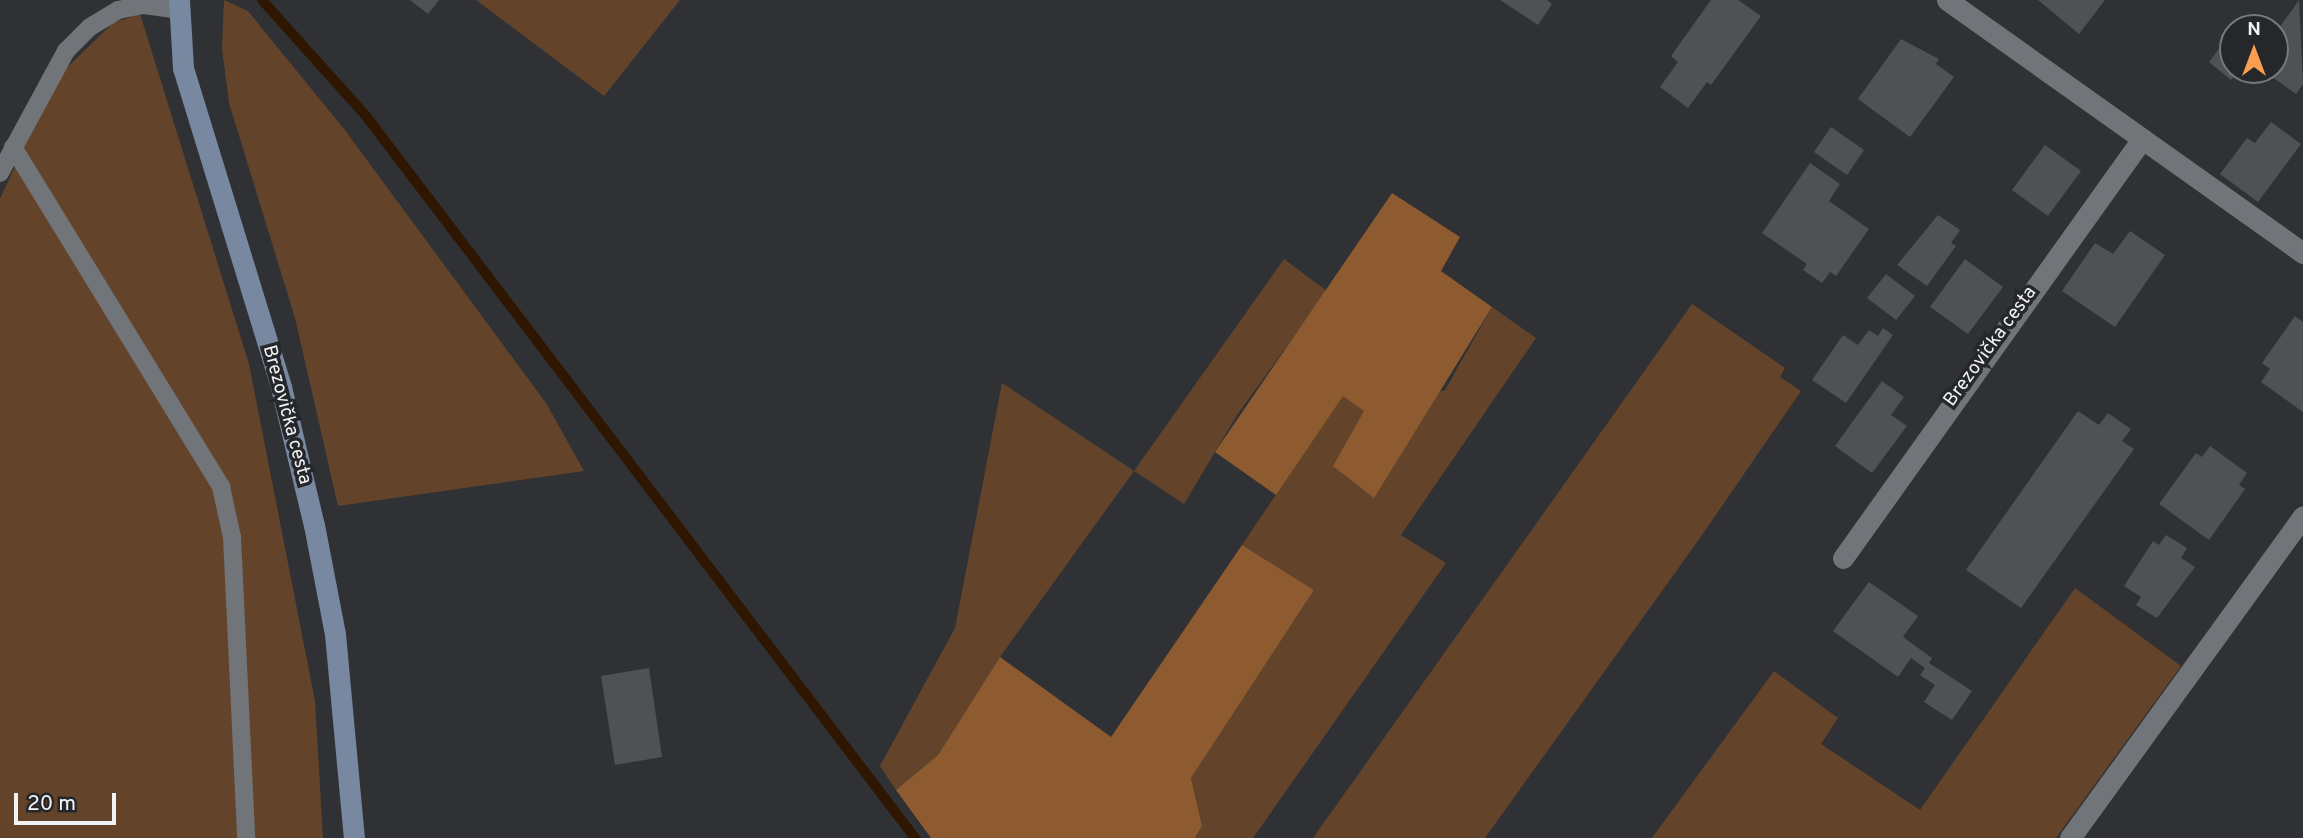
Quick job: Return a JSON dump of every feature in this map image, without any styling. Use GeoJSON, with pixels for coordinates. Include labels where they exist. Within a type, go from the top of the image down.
{"type":"FeatureCollection","features":[{"type":"Feature","properties":{"kind":"main road","name":"Brezovička cesta"},"geometry":{"type":"LineString","coordinates":[[179,5],[183,68],[281,387],[314,525],[335,634],[355,838]]}},
{"type":"Feature","properties":{"kind":"street"},"geometry":{"type":"LineString","coordinates":[[1947,0],[2303,253]]}},
{"type":"Feature","properties":{"kind":"street","name":"Brezovička cesta"},"geometry":{"type":"LineString","coordinates":[[1843,558],[2142,139]]}},
{"type":"Feature","properties":{"kind":"street"},"geometry":{"type":"LineString","coordinates":[[2070,838],[2303,516]]}},
{"type":"Feature","properties":{"kind":"lane"},"geometry":{"type":"LineString","coordinates":[[0,173],[66,51],[90,27],[118,10],[144,5],[179,5]]}},
{"type":"Feature","properties":{"kind":"lane"},"geometry":{"type":"LineString","coordinates":[[13,147],[221,487],[232,537],[246,838]]}},
{"type":"Feature","properties":{"kind":"shaded area"},"geometry":{"type":"Polygon","coordinates":[[[224,0],[248,11],[344,129],[546,403],[584,471],[338,506],[295,318],[229,103],[222,49],[224,0]]]}},
{"type":"Feature","properties":{"kind":"shaded area"},"geometry":{"type":"Polygon","coordinates":[[[476,0],[680,0],[604,96],[476,0]]]}},
{"type":"Feature","properties":{"kind":"shaded area"},"geometry":{"type":"Polygon","coordinates":[[[140,14],[249,364],[315,701],[323,838],[0,838],[0,199],[55,79],[113,23],[140,14]]]}},
{"type":"Feature","properties":{"kind":"shaded area"},"geometry":{"type":"Polygon","coordinates":[[[1392,193],[1460,237],[1441,271],[1492,307],[1374,498],[1333,466],[1364,411],[1343,396],[1276,495],[1215,452],[1392,193]]]}},
{"type":"Feature","properties":{"kind":"shaded area"},"geometry":{"type":"Polygon","coordinates":[[[1284,259],[1327,291],[1237,415],[1184,504],[1134,471],[1284,259]]]}},
{"type":"Feature","properties":{"kind":"shaded area"},"geometry":{"type":"Polygon","coordinates":[[[1692,304],[1785,368],[1780,377],[1801,391],[1700,538],[1485,838],[1313,838],[1692,304]]]}},
{"type":"Feature","properties":{"kind":"shaded area"},"geometry":{"type":"Polygon","coordinates":[[[1492,307],[1536,338],[1401,535],[1446,563],[1253,838],[1195,838],[1202,826],[1191,778],[1314,590],[1242,545],[1343,395],[1365,411],[1445,390],[1492,307]]]}},
{"type":"Feature","properties":{"kind":"shaded area"},"geometry":{"type":"Polygon","coordinates":[[[1002,383],[1134,471],[1000,657],[938,755],[896,790],[880,766],[955,628],[1002,383]]]}},
{"type":"Feature","properties":{"kind":"shaded area"},"geometry":{"type":"Polygon","coordinates":[[[1242,545],[1314,590],[1191,778],[1202,826],[1195,838],[931,838],[896,790],[938,755],[1000,657],[1111,737],[1242,545]]]}},
{"type":"Feature","properties":{"kind":"shaded area"},"geometry":{"type":"Polygon","coordinates":[[[2075,588],[2181,666],[2056,838],[1652,838],[1774,671],[1838,718],[1821,744],[1920,810],[2075,588]]]}},
{"type":"Feature","properties":{"kind":"building"},"geometry":{"type":"Polygon","coordinates":[[[410,0],[439,0],[428,14],[410,0]]]}},
{"type":"Feature","properties":{"kind":"building"},"geometry":{"type":"Polygon","coordinates":[[[1500,0],[1547,0],[1552,4],[1538,25],[1500,0]]]}},
{"type":"Feature","properties":{"kind":"building"},"geometry":{"type":"Polygon","coordinates":[[[1711,0],[1738,0],[1761,16],[1711,85],[1707,82],[1688,108],[1660,87],[1678,62],[1671,56],[1711,0]]]}},
{"type":"Feature","properties":{"kind":"building"},"geometry":{"type":"Polygon","coordinates":[[[2038,0],[2105,0],[2079,34],[2038,0]]]}},
{"type":"Feature","properties":{"kind":"building"},"geometry":{"type":"Polygon","coordinates":[[[2299,0],[2303,84],[2296,94],[2282,84],[2289,84],[2289,14],[2299,0]]]}},
{"type":"Feature","properties":{"kind":"building"},"geometry":{"type":"Polygon","coordinates":[[[1901,39],[1939,59],[1936,64],[1954,77],[1910,137],[1858,99],[1901,39]]]}},
{"type":"Feature","properties":{"kind":"building"},"geometry":{"type":"Polygon","coordinates":[[[2219,49],[2219,70],[2209,62],[2219,49]]]}},
{"type":"Feature","properties":{"kind":"building"},"geometry":{"type":"Polygon","coordinates":[[[2271,122],[2301,144],[2258,202],[2220,174],[2247,138],[2255,143],[2271,122]]]}},
{"type":"Feature","properties":{"kind":"building"},"geometry":{"type":"Polygon","coordinates":[[[1831,127],[1864,150],[1847,175],[1814,152],[1831,127]]]}},
{"type":"Feature","properties":{"kind":"building"},"geometry":{"type":"Polygon","coordinates":[[[2045,145],[2081,171],[2048,216],[2012,190],[2045,145]]]}},
{"type":"Feature","properties":{"kind":"building"},"geometry":{"type":"Polygon","coordinates":[[[1810,163],[1840,184],[1829,201],[1869,229],[1836,276],[1830,272],[1822,283],[1803,270],[1807,264],[1762,233],[1810,163]]]}},
{"type":"Feature","properties":{"kind":"building"},"geometry":{"type":"Polygon","coordinates":[[[1938,215],[1960,230],[1951,243],[1956,246],[1927,286],[1897,265],[1938,215]]]}},
{"type":"Feature","properties":{"kind":"building"},"geometry":{"type":"Polygon","coordinates":[[[2130,231],[2165,255],[2115,327],[2062,291],[2095,243],[2113,254],[2130,231]]]}},
{"type":"Feature","properties":{"kind":"building"},"geometry":{"type":"Polygon","coordinates":[[[1965,259],[2003,287],[1968,334],[1930,307],[1965,259]]]}},
{"type":"Feature","properties":{"kind":"building"},"geometry":{"type":"Polygon","coordinates":[[[1886,274],[1915,296],[1896,320],[1867,298],[1886,274]]]}},
{"type":"Feature","properties":{"kind":"building"},"geometry":{"type":"Polygon","coordinates":[[[2295,316],[2303,322],[2303,412],[2261,382],[2270,369],[2262,363],[2295,316]]]}},
{"type":"Feature","properties":{"kind":"building"},"geometry":{"type":"Polygon","coordinates":[[[1883,328],[1893,335],[1846,403],[1812,380],[1843,335],[1858,345],[1869,330],[1878,336],[1883,328]]]}},
{"type":"Feature","properties":{"kind":"building"},"geometry":{"type":"Polygon","coordinates":[[[1882,381],[1904,397],[1891,415],[1907,426],[1872,473],[1835,446],[1882,381]]]}},
{"type":"Feature","properties":{"kind":"building"},"geometry":{"type":"Polygon","coordinates":[[[2078,411],[2099,425],[2108,413],[2131,429],[2122,441],[2134,449],[2021,608],[1966,570],[2078,411]]]}},
{"type":"Feature","properties":{"kind":"building"},"geometry":{"type":"Polygon","coordinates":[[[2210,446],[2247,473],[2239,485],[2245,489],[2209,540],[2159,504],[2196,453],[2202,457],[2210,446]]]}},
{"type":"Feature","properties":{"kind":"building"},"geometry":{"type":"Polygon","coordinates":[[[2166,535],[2187,548],[2181,558],[2195,567],[2157,618],[2136,605],[2141,597],[2124,586],[2153,541],[2159,545],[2166,535]]]}},
{"type":"Feature","properties":{"kind":"building"},"geometry":{"type":"Polygon","coordinates":[[[1869,582],[1918,616],[1903,637],[1932,658],[1929,663],[1972,691],[1952,720],[1924,702],[1935,685],[1920,675],[1925,668],[1911,658],[1898,677],[1833,631],[1869,582]]]}},
{"type":"Feature","properties":{"kind":"building"},"geometry":{"type":"Polygon","coordinates":[[[649,668],[662,757],[615,765],[601,676],[649,668]]]}},
{"type":"Feature","properties":{"kind":"waterway"},"geometry":{"type":"LineString","coordinates":[[262,0],[366,116],[915,838]]}}]}
